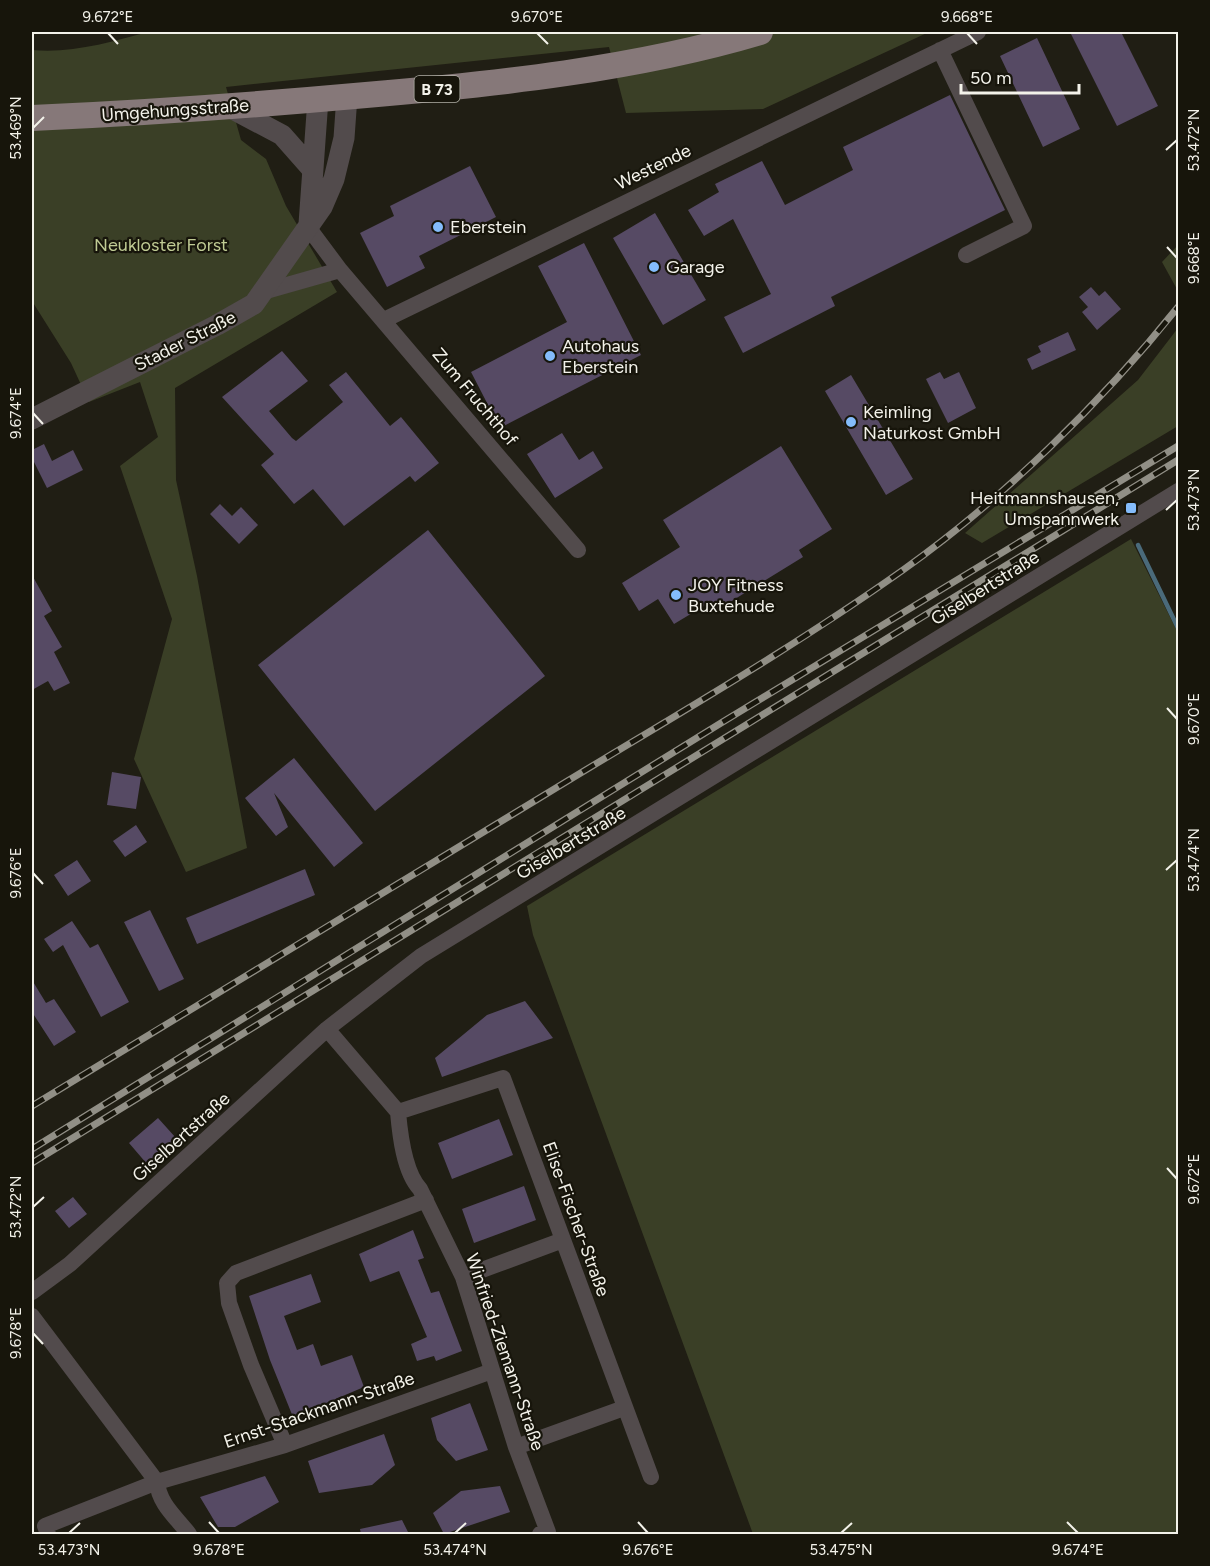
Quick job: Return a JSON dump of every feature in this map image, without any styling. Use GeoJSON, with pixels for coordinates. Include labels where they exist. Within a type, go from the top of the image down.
{"type":"FeatureCollection","features":[{"type":"Feature","properties":{"kind":"main road","name":"B 73"},"geometry":{"type":"LineString","coordinates":[[318,99],[473,85],[563,73],[731,40],[760,32]]}},
{"type":"Feature","properties":{"kind":"main road","name":"Umgehungsstraße"},"geometry":{"type":"LineString","coordinates":[[32,118],[229,107],[318,99]]}},
{"type":"Feature","properties":{"kind":"street","name":"Westende"},"geometry":{"type":"LineString","coordinates":[[384,320],[978,32]]}},
{"type":"Feature","properties":{"kind":"street"},"geometry":{"type":"LineString","coordinates":[[940,50],[1024,226],[966,255]]}},
{"type":"Feature","properties":{"kind":"street","name":"Stader Straße"},"geometry":{"type":"LineString","coordinates":[[32,419],[242,312],[266,291],[322,207],[334,178],[345,130],[347,96]]}},
{"type":"Feature","properties":{"kind":"street","name":"Stader Straße"},"geometry":{"type":"LineString","coordinates":[[308,227],[318,99]]}},
{"type":"Feature","properties":{"kind":"street"},"geometry":{"type":"LineString","coordinates":[[229,107],[282,135],[312,169]]}},
{"type":"Feature","properties":{"kind":"street","name":"Zum Fruchthof"},"geometry":{"type":"LineString","coordinates":[[308,227],[340,270],[578,550]]}},
{"type":"Feature","properties":{"kind":"street"},"geometry":{"type":"LineString","coordinates":[[266,291],[340,270]]}},
{"type":"Feature","properties":{"kind":"street","name":"Giselbertstraße"},"geometry":{"type":"LineString","coordinates":[[32,1292],[70,1264],[327,1029],[421,956],[1179,491]]}},
{"type":"Feature","properties":{"kind":"street"},"geometry":{"type":"LineString","coordinates":[[327,1029],[398,1112]]}},
{"type":"Feature","properties":{"kind":"street","name":"Elise-Fischer-Straße"},"geometry":{"type":"LineString","coordinates":[[398,1112],[503,1078],[651,1477]]}},
{"type":"Feature","properties":{"kind":"street","name":"Winfried-Ziemann-Straße"},"geometry":{"type":"LineString","coordinates":[[398,1112],[400,1130],[414,1182],[426,1200],[463,1277],[516,1447],[546,1534]]}},
{"type":"Feature","properties":{"kind":"street"},"geometry":{"type":"LineString","coordinates":[[285,1444],[251,1365],[229,1303],[227,1283],[236,1273],[249,1267],[426,1200]]}},
{"type":"Feature","properties":{"kind":"street"},"geometry":{"type":"LineString","coordinates":[[463,1277],[563,1240]]}},
{"type":"Feature","properties":{"kind":"street"},"geometry":{"type":"LineString","coordinates":[[32,1316],[157,1482],[158,1494],[163,1503],[189,1534]]}},
{"type":"Feature","properties":{"kind":"street","name":"Ernst-Stackmann-Straße"},"geometry":{"type":"LineString","coordinates":[[48,1534],[45,1526],[157,1482],[285,1444],[492,1371]]}},
{"type":"Feature","properties":{"kind":"street"},"geometry":{"type":"LineString","coordinates":[[516,1447],[624,1408]]}},
{"type":"Feature","properties":{"kind":"green space","name":"Neukloster Forst"},"geometry":{"type":"Polygon","coordinates":[[[148,32],[929,32],[763,109],[626,113],[609,47],[226,87],[241,140],[266,159],[286,206],[337,292],[175,388],[176,480],[197,576],[247,848],[186,872],[134,759],[172,619],[120,466],[158,437],[140,382],[89,402],[71,363],[32,301],[32,50],[76,49],[148,32]]]}},
{"type":"Feature","properties":{"kind":"green space"},"geometry":{"type":"Polygon","coordinates":[[[1178,245],[1178,291],[1162,262],[1178,245]]]}},
{"type":"Feature","properties":{"kind":"green space"},"geometry":{"type":"Polygon","coordinates":[[[1178,328],[1178,426],[982,543],[965,533],[1138,380],[1178,328]]]}},
{"type":"Feature","properties":{"kind":"green space"},"geometry":{"type":"Polygon","coordinates":[[[1131,539],[1178,633],[1178,1534],[753,1534],[533,935],[527,906],[1131,539]]]}},
{"type":"Feature","properties":{"kind":"building"},"geometry":{"type":"Polygon","coordinates":[[[1070,32],[1121,32],[1158,106],[1117,126],[1070,32]]]}},
{"type":"Feature","properties":{"kind":"building"},"geometry":{"type":"Polygon","coordinates":[[[1037,38],[1080,129],[1043,147],[1000,56],[1037,38]]]}},
{"type":"Feature","properties":{"kind":"building"},"geometry":{"type":"Polygon","coordinates":[[[950,95],[1005,210],[831,297],[835,306],[743,353],[724,317],[771,294],[733,219],[704,236],[688,210],[719,192],[715,184],[762,161],[785,205],[853,170],[843,147],[950,95]]]}},
{"type":"Feature","properties":{"kind":"building"},"geometry":{"type":"Polygon","coordinates":[[[470,166],[496,217],[419,256],[425,268],[387,287],[360,233],[394,216],[390,206],[470,166]]]}},
{"type":"Feature","properties":{"kind":"building"},"geometry":{"type":"Polygon","coordinates":[[[655,213],[706,300],[663,325],[613,238],[655,213]]]}},
{"type":"Feature","properties":{"kind":"building"},"geometry":{"type":"Polygon","coordinates":[[[584,243],[641,355],[500,428],[471,372],[567,322],[538,266],[584,243]]]}},
{"type":"Feature","properties":{"kind":"building"},"geometry":{"type":"Polygon","coordinates":[[[1091,287],[1099,296],[1105,291],[1121,309],[1097,330],[1082,312],[1088,307],[1079,297],[1091,287]]]}},
{"type":"Feature","properties":{"kind":"building"},"geometry":{"type":"Polygon","coordinates":[[[1068,332],[1076,350],[1032,370],[1027,359],[1041,352],[1038,346],[1068,332]]]}},
{"type":"Feature","properties":{"kind":"building"},"geometry":{"type":"Polygon","coordinates":[[[282,351],[308,381],[269,411],[296,441],[343,402],[329,385],[346,372],[390,426],[401,417],[439,463],[415,482],[410,476],[344,526],[313,489],[294,504],[261,465],[274,454],[222,397],[282,351]]]}},
{"type":"Feature","properties":{"kind":"building"},"geometry":{"type":"Polygon","coordinates":[[[940,372],[944,379],[959,372],[976,408],[948,423],[926,379],[940,372]]]}},
{"type":"Feature","properties":{"kind":"building"},"geometry":{"type":"Polygon","coordinates":[[[851,375],[913,479],[886,495],[825,391],[851,375]]]}},
{"type":"Feature","properties":{"kind":"building"},"geometry":{"type":"Polygon","coordinates":[[[562,433],[579,460],[593,451],[603,468],[555,498],[527,454],[562,433]]]}},
{"type":"Feature","properties":{"kind":"building"},"geometry":{"type":"Polygon","coordinates":[[[44,444],[52,461],[73,450],[83,470],[47,488],[32,458],[32,450],[44,444]]]}},
{"type":"Feature","properties":{"kind":"building"},"geometry":{"type":"Polygon","coordinates":[[[781,446],[832,529],[799,550],[803,557],[714,612],[709,603],[674,624],[658,599],[639,611],[622,583],[680,547],[663,520],[781,446]]]}},
{"type":"Feature","properties":{"kind":"building"},"geometry":{"type":"Polygon","coordinates":[[[220,504],[232,516],[241,507],[258,525],[239,544],[210,514],[220,504]]]}},
{"type":"Feature","properties":{"kind":"building"},"geometry":{"type":"Polygon","coordinates":[[[428,530],[545,676],[375,811],[258,665],[428,530]]]}},
{"type":"Feature","properties":{"kind":"building"},"geometry":{"type":"Polygon","coordinates":[[[32,575],[52,611],[44,616],[62,647],[54,652],[70,683],[54,691],[48,681],[32,690],[32,575]]]}},
{"type":"Feature","properties":{"kind":"building"},"geometry":{"type":"Polygon","coordinates":[[[294,758],[363,843],[334,867],[274,793],[288,827],[276,836],[245,798],[294,758]]]}},
{"type":"Feature","properties":{"kind":"building"},"geometry":{"type":"Polygon","coordinates":[[[112,772],[141,777],[136,809],[107,805],[112,772]]]}},
{"type":"Feature","properties":{"kind":"building"},"geometry":{"type":"Polygon","coordinates":[[[136,825],[147,842],[125,857],[113,841],[136,825]]]}},
{"type":"Feature","properties":{"kind":"building"},"geometry":{"type":"Polygon","coordinates":[[[77,860],[91,881],[68,896],[54,875],[77,860]]]}},
{"type":"Feature","properties":{"kind":"building"},"geometry":{"type":"Polygon","coordinates":[[[305,869],[315,895],[197,944],[186,918],[305,869]]]}},
{"type":"Feature","properties":{"kind":"building"},"geometry":{"type":"Polygon","coordinates":[[[150,910],[184,979],[159,991],[124,922],[150,910]]]}},
{"type":"Feature","properties":{"kind":"building"},"geometry":{"type":"Polygon","coordinates":[[[72,921],[90,948],[98,944],[129,1002],[101,1017],[63,945],[53,952],[44,939],[72,921]]]}},
{"type":"Feature","properties":{"kind":"building"},"geometry":{"type":"Polygon","coordinates":[[[32,980],[46,1003],[54,999],[76,1032],[54,1046],[32,1012],[32,980]]]}},
{"type":"Feature","properties":{"kind":"building"},"geometry":{"type":"Polygon","coordinates":[[[525,1001],[553,1038],[442,1077],[435,1058],[487,1015],[525,1001]]]}},
{"type":"Feature","properties":{"kind":"building"},"geometry":{"type":"Polygon","coordinates":[[[158,1118],[176,1138],[147,1164],[129,1143],[158,1118]]]}},
{"type":"Feature","properties":{"kind":"building"},"geometry":{"type":"Polygon","coordinates":[[[499,1119],[513,1155],[452,1179],[438,1143],[499,1119]]]}},
{"type":"Feature","properties":{"kind":"building"},"geometry":{"type":"Polygon","coordinates":[[[524,1186],[536,1220],[474,1243],[462,1209],[524,1186]]]}},
{"type":"Feature","properties":{"kind":"building"},"geometry":{"type":"Polygon","coordinates":[[[73,1197],[87,1214],[69,1228],[55,1211],[73,1197]]]}},
{"type":"Feature","properties":{"kind":"building"},"geometry":{"type":"Polygon","coordinates":[[[413,1230],[424,1258],[418,1260],[431,1293],[439,1291],[462,1351],[436,1361],[434,1356],[417,1361],[411,1344],[427,1337],[399,1271],[370,1282],[359,1254],[413,1230]]]}},
{"type":"Feature","properties":{"kind":"building"},"geometry":{"type":"Polygon","coordinates":[[[311,1274],[321,1302],[284,1316],[297,1350],[313,1344],[321,1366],[352,1355],[364,1387],[293,1417],[270,1360],[249,1296],[311,1274]]]}},
{"type":"Feature","properties":{"kind":"building"},"geometry":{"type":"Polygon","coordinates":[[[470,1403],[488,1450],[456,1461],[437,1440],[431,1418],[470,1403]]]}},
{"type":"Feature","properties":{"kind":"building"},"geometry":{"type":"Polygon","coordinates":[[[384,1434],[395,1465],[372,1485],[319,1493],[308,1461],[384,1434]]]}},
{"type":"Feature","properties":{"kind":"building"},"geometry":{"type":"Polygon","coordinates":[[[265,1476],[279,1502],[235,1527],[218,1527],[200,1497],[265,1476]]]}},
{"type":"Feature","properties":{"kind":"building"},"geometry":{"type":"Polygon","coordinates":[[[500,1486],[510,1512],[444,1534],[433,1513],[461,1491],[500,1486]]]}},
{"type":"Feature","properties":{"kind":"building"},"geometry":{"type":"Polygon","coordinates":[[[402,1520],[409,1534],[361,1534],[360,1529],[402,1520]]]}},
{"type":"Feature","properties":{"kind":"waterway"},"geometry":{"type":"LineString","coordinates":[[1138,545],[1178,628]]}},
{"type":"Feature","properties":{"kind":"railway"},"geometry":{"type":"LineString","coordinates":[[32,1106],[729,684],[860,600],[940,542],[1050,448],[1117,378],[1178,307]]}},
{"type":"Feature","properties":{"kind":"railway"},"geometry":{"type":"LineString","coordinates":[[32,1149],[721,723],[1178,446]]}},
{"type":"Feature","properties":{"kind":"railway"},"geometry":{"type":"LineString","coordinates":[[32,1163],[1178,460]]}},
{"type":"Feature","properties":{"kind":"place","name":"Eberstein"},"geometry":{"type":"Point","coordinates":[438,227]}},
{"type":"Feature","properties":{"kind":"place","name":"Garage"},"geometry":{"type":"Point","coordinates":[654,267]}},
{"type":"Feature","properties":{"kind":"place","name":"Autohaus Eberstein"},"geometry":{"type":"Point","coordinates":[550,356]}},
{"type":"Feature","properties":{"kind":"place","name":"Keimling Naturkost GmbH"},"geometry":{"type":"Point","coordinates":[851,422]}},
{"type":"Feature","properties":{"kind":"place","name":"Heitmannshausen, Umspannwerk"},"geometry":{"type":"Point","coordinates":[1131,508]}},
{"type":"Feature","properties":{"kind":"place","name":"JOY Fitness Buxtehude"},"geometry":{"type":"Point","coordinates":[676,595]}}]}
